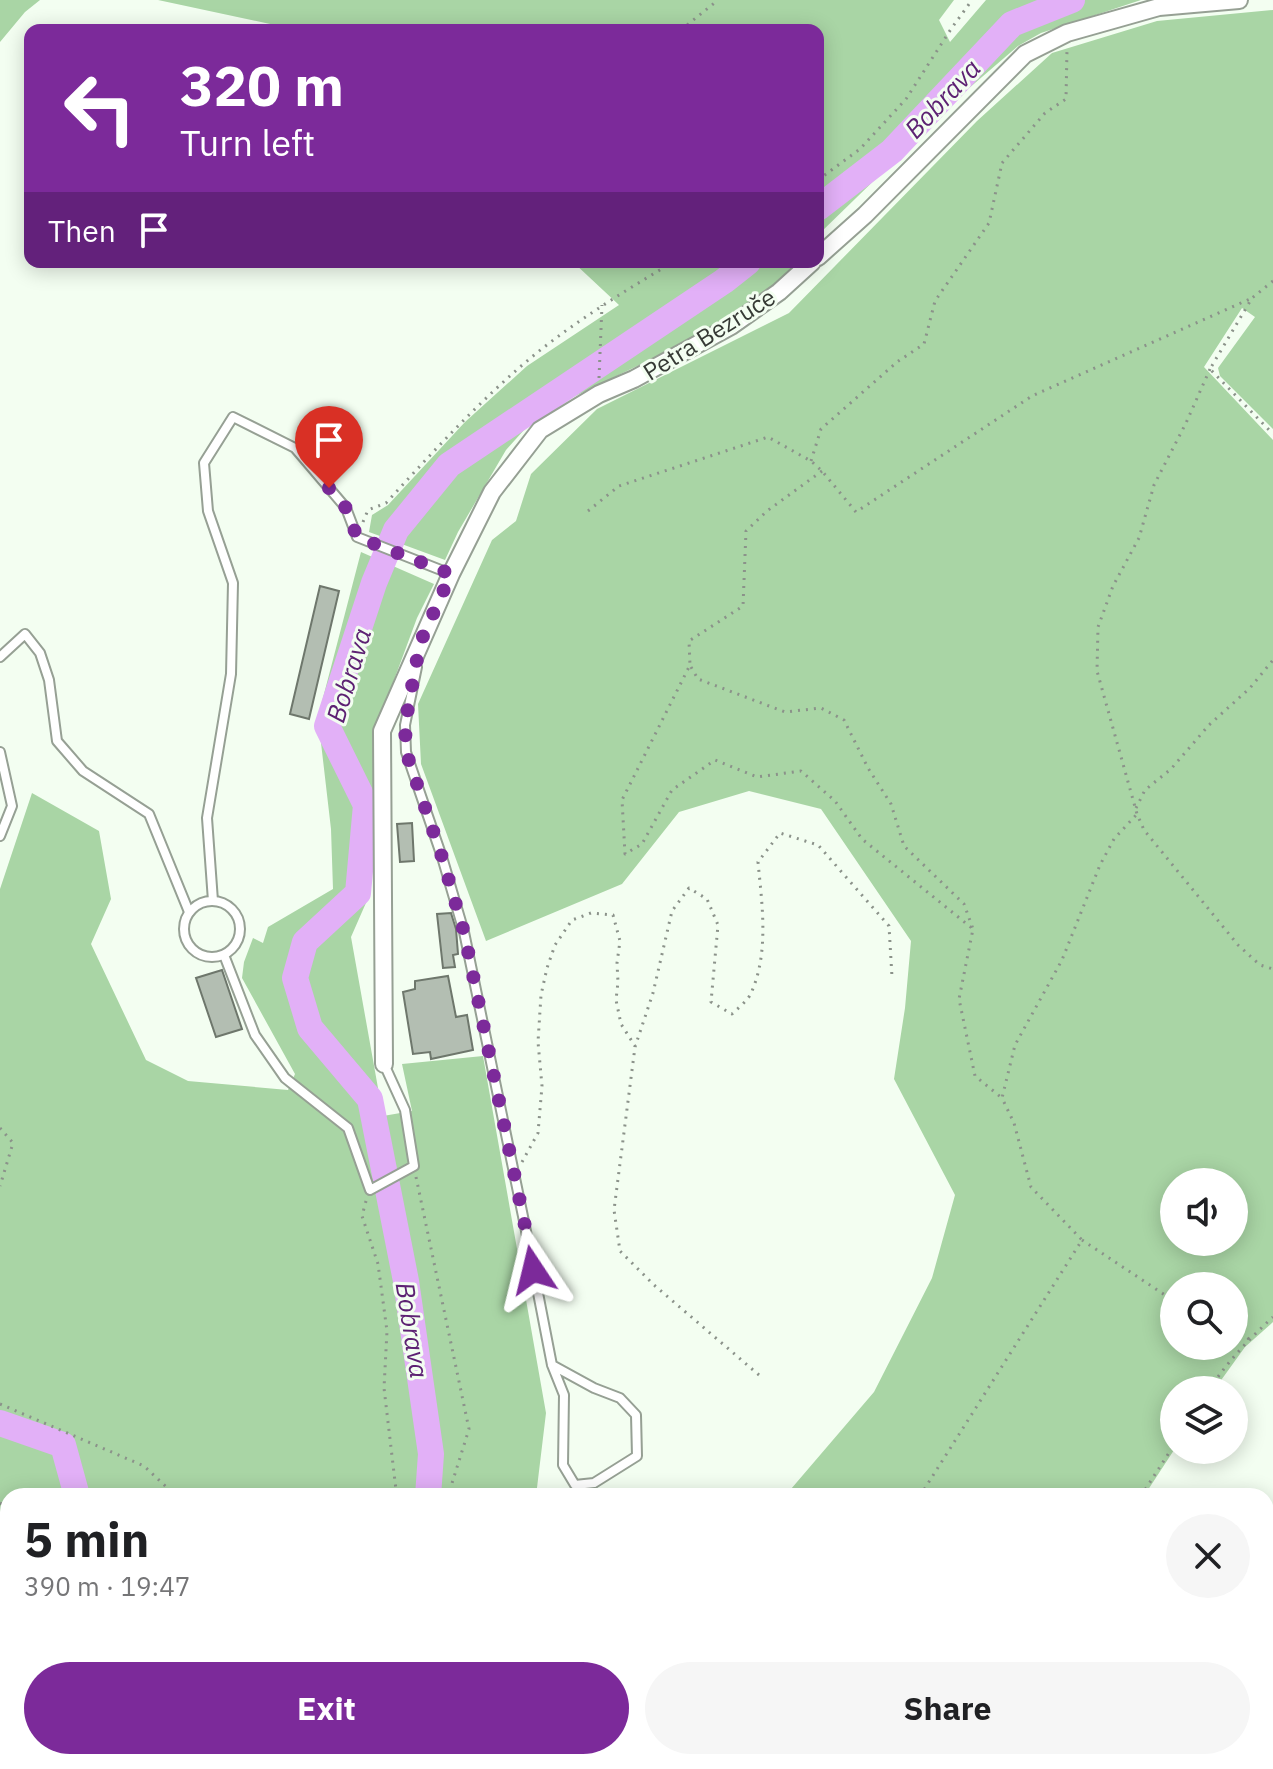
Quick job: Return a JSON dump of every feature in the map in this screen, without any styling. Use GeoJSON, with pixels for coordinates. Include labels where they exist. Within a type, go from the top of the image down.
{"type":"FeatureCollection","features":[{"type":"Feature","properties":{"kind":"street"},"geometry":{"type":"LineString","coordinates":[[824,252],[865,215],[1025,54],[1067,33],[1159,7],[1239,0]]}},
{"type":"Feature","properties":{"kind":"street","name":"Petra Bezruče"},"geometry":{"type":"LineString","coordinates":[[384,1064],[382,731],[451,574],[492,492],[540,430],[599,394],[634,379],[731,326],[779,292],[805,268]]}},
{"type":"Feature","properties":{"kind":"lane"},"geometry":{"type":"LineString","coordinates":[[213,901],[207,818],[231,674],[233,583],[208,511],[204,463],[233,417],[295,448],[346,508],[357,537],[451,574]]}},
{"type":"Feature","properties":{"kind":"lane"},"geometry":{"type":"LineString","coordinates":[[0,657],[25,634],[40,653],[49,680],[57,741],[83,771],[149,814],[189,912]]}},
{"type":"Feature","properties":{"kind":"lane"},"geometry":{"type":"LineString","coordinates":[[420,643],[405,725],[406,752],[464,932],[552,1365],[564,1395],[563,1465],[575,1485],[594,1483],[637,1456],[636,1415],[620,1398],[552,1365]]}},
{"type":"Feature","properties":{"kind":"lane"},"geometry":{"type":"LineString","coordinates":[[0,752],[12,806],[0,836]]}},
{"type":"Feature","properties":{"kind":"lane"},"geometry":{"type":"LineString","coordinates":[[213,901],[231,908],[239,923],[240,933],[231,950],[224,955],[205,957],[191,948],[183,930],[189,912],[197,905],[213,901]]}},
{"type":"Feature","properties":{"kind":"lane"},"geometry":{"type":"LineString","coordinates":[[224,955],[255,1035],[285,1078],[348,1128],[372,1188],[410,1168],[405,1110],[384,1064]]}},
{"type":"Feature","properties":{"kind":"path"},"geometry":{"type":"LineString","coordinates":[[688,24],[718,0]]}},
{"type":"Feature","properties":{"kind":"path"},"geometry":{"type":"LineString","coordinates":[[824,176],[860,149],[906,99],[972,0]]}},
{"type":"Feature","properties":{"kind":"path"},"geometry":{"type":"LineString","coordinates":[[811,461],[821,429],[897,362],[924,344],[935,301],[989,223],[1002,163],[1045,113],[1066,99],[1067,33]]}},
{"type":"Feature","properties":{"kind":"path"},"geometry":{"type":"LineString","coordinates":[[357,537],[368,510],[386,503],[462,421],[521,366],[602,305],[663,268]]}},
{"type":"Feature","properties":{"kind":"path"},"geometry":{"type":"LineString","coordinates":[[588,511],[619,486],[768,437],[811,461],[856,512],[1032,396],[1252,298],[1273,281]]}},
{"type":"Feature","properties":{"kind":"path"},"geometry":{"type":"LineString","coordinates":[[1252,298],[1210,369],[1154,485],[1139,538],[1113,586],[1098,627],[1097,671],[1144,830],[1238,945],[1260,965],[1273,969]]}},
{"type":"Feature","properties":{"kind":"path"},"geometry":{"type":"LineString","coordinates":[[599,394],[602,305]]}},
{"type":"Feature","properties":{"kind":"path"},"geometry":{"type":"LineString","coordinates":[[1210,369],[1273,434]]}},
{"type":"Feature","properties":{"kind":"path"},"geometry":{"type":"LineString","coordinates":[[822,471],[767,511],[746,531],[743,606],[689,641],[690,665],[698,679],[785,712],[821,708],[844,720],[868,768],[891,804],[904,846],[964,904],[973,929],[959,999],[975,1076],[1002,1098],[1014,1123],[1031,1187],[1082,1240],[1160,1292]]}},
{"type":"Feature","properties":{"kind":"path"},"geometry":{"type":"LineString","coordinates":[[1136,808],[1145,790],[1171,769],[1273,660]]}},
{"type":"Feature","properties":{"kind":"path"},"geometry":{"type":"LineString","coordinates":[[690,665],[622,800],[625,854],[642,844],[672,790],[715,760],[757,777],[801,771],[835,801],[862,839],[973,929]]}},
{"type":"Feature","properties":{"kind":"path"},"geometry":{"type":"LineString","coordinates":[[1002,1098],[1015,1045],[1062,960],[1100,865],[1114,839],[1137,814]]}},
{"type":"Feature","properties":{"kind":"path"},"geometry":{"type":"LineString","coordinates":[[759,1375],[654,1285],[620,1251],[614,1210],[635,1047],[653,993],[672,911],[689,888],[707,899],[718,925],[711,1002],[732,1014],[751,994],[763,950],[758,862],[780,833],[818,845],[889,926],[892,977]]}},
{"type":"Feature","properties":{"kind":"path"},"geometry":{"type":"LineString","coordinates":[[515,1176],[538,1133],[542,1086],[538,1042],[541,995],[547,968],[555,945],[572,920],[591,913],[613,915],[620,941],[616,1000],[621,1024],[635,1047]]}},
{"type":"Feature","properties":{"kind":"path"},"geometry":{"type":"LineString","coordinates":[[0,1128],[13,1143],[0,1186]]}},
{"type":"Feature","properties":{"kind":"path"},"geometry":{"type":"LineString","coordinates":[[410,1168],[469,1429],[451,1488]]}},
{"type":"Feature","properties":{"kind":"path"},"geometry":{"type":"LineString","coordinates":[[372,1188],[362,1216],[378,1264],[387,1331],[384,1388],[396,1488]]}},
{"type":"Feature","properties":{"kind":"path"},"geometry":{"type":"LineString","coordinates":[[925,1488],[1082,1240]]}},
{"type":"Feature","properties":{"kind":"path"},"geometry":{"type":"LineString","coordinates":[[1218,1376],[1249,1339],[1273,1317]]}},
{"type":"Feature","properties":{"kind":"path"},"geometry":{"type":"LineString","coordinates":[[0,1404],[144,1466],[167,1488]]}},
{"type":"Feature","properties":{"kind":"path"},"geometry":{"type":"LineString","coordinates":[[1146,1488],[1162,1464]]}},
{"type":"Feature","properties":{"kind":"green space"},"geometry":{"type":"Polygon","coordinates":[[[0,0],[40,0],[25,12],[0,42],[0,0]]]}},
{"type":"Feature","properties":{"kind":"green space"},"geometry":{"type":"Polygon","coordinates":[[[158,0],[954,0],[939,20],[950,42],[986,0],[1141,0],[1041,33],[1018,46],[968,89],[824,229],[824,24],[270,24],[158,0]]]}},
{"type":"Feature","properties":{"kind":"green space"},"geometry":{"type":"Polygon","coordinates":[[[1273,10],[1273,429],[1220,376],[1218,368],[1255,317],[1242,308],[1204,367],[1273,440],[1273,1322],[1248,1344],[1248,1272],[1160,1272],[1160,1360],[1236,1360],[1224,1376],[1160,1376],[1160,1464],[1165,1464],[1149,1488],[792,1488],[874,1392],[932,1278],[955,1195],[894,1079],[911,941],[821,809],[749,791],[679,812],[622,884],[486,941],[421,764],[418,704],[492,540],[516,521],[531,474],[597,409],[789,313],[977,121],[1052,53],[1157,21],[1273,10]]]}},
{"type":"Feature","properties":{"kind":"green space"},"geometry":{"type":"Polygon","coordinates":[[[579,268],[793,268],[730,321],[567,400],[533,420],[506,450],[445,560],[369,532],[372,515],[388,505],[465,422],[527,366],[619,305],[579,268]]]}},
{"type":"Feature","properties":{"kind":"green space"},"geometry":{"type":"Polygon","coordinates":[[[361,552],[434,584],[417,618],[374,734],[378,817],[369,896],[351,937],[383,1116],[412,1111],[402,1064],[483,1056],[546,1413],[537,1488],[0,1488],[0,889],[32,793],[99,831],[111,899],[91,944],[146,1060],[188,1081],[288,1090],[295,1074],[242,978],[253,938],[263,943],[268,927],[333,889],[331,829],[318,717],[361,552]]]}},
{"type":"Feature","properties":{"kind":"building"},"geometry":{"type":"Polygon","coordinates":[[[320,586],[339,591],[309,719],[290,714],[320,586]]]}},
{"type":"Feature","properties":{"kind":"building"},"geometry":{"type":"Polygon","coordinates":[[[412,823],[414,861],[400,862],[397,824],[412,823]]]}},
{"type":"Feature","properties":{"kind":"building"},"geometry":{"type":"Polygon","coordinates":[[[451,913],[458,954],[453,955],[455,967],[443,968],[437,914],[451,913]]]}},
{"type":"Feature","properties":{"kind":"building"},"geometry":{"type":"Polygon","coordinates":[[[222,970],[242,1029],[216,1037],[196,978],[222,970]]]}},
{"type":"Feature","properties":{"kind":"building"},"geometry":{"type":"Polygon","coordinates":[[[448,976],[456,1017],[467,1015],[473,1050],[431,1059],[430,1052],[413,1054],[403,992],[415,989],[415,981],[448,976]]]}},
{"type":"Feature","properties":{"kind":"waterway","name":"Bobrava"},"geometry":{"type":"LineString","coordinates":[[824,203],[892,151],[1012,24],[1072,0]]}},
{"type":"Feature","properties":{"kind":"waterway","name":"Bobrava"},"geometry":{"type":"LineString","coordinates":[[429,1488],[431,1454],[406,1281],[370,1099],[310,1028],[295,978],[305,942],[358,893],[366,805],[327,726],[374,583],[396,530],[449,465],[740,268]]}},
{"type":"Feature","properties":{"kind":"waterway","name":"Bobrava"},"geometry":{"type":"LineString","coordinates":[[0,1423],[63,1445],[75,1488]]}},
{"type":"Feature","properties":{"kind":"route"},"geometry":{"type":"LineString","coordinates":[[329,488],[346,508],[357,537],[451,574],[420,643],[405,725],[406,752],[464,932],[533,1270]]}}]}
